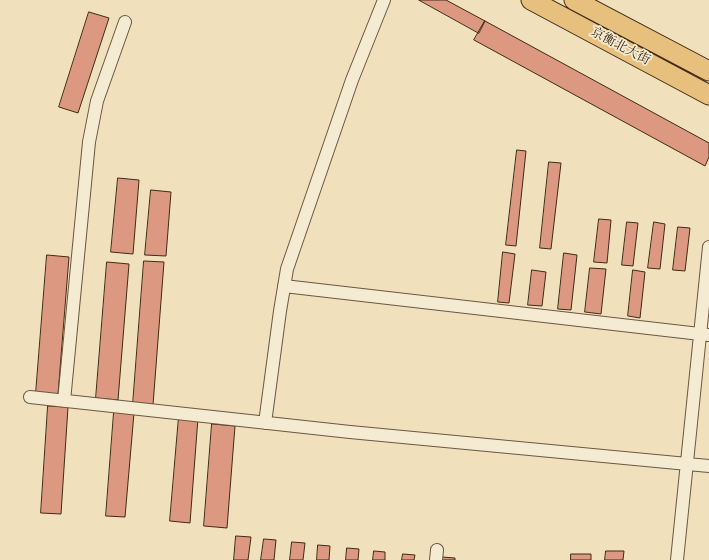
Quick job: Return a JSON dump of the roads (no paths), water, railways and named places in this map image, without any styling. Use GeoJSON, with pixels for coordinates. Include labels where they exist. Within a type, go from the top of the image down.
{"type":"FeatureCollection","features":[{"type":"Feature","properties":{"kind":"main road","name":"京衡北大街"},"geometry":{"type":"LineString","coordinates":[[531,0],[709,95]]}},
{"type":"Feature","properties":{"kind":"main road","name":"京衡北大街"},"geometry":{"type":"LineString","coordinates":[[574,0],[709,71]]}},
{"type":"Feature","properties":{"kind":"street"},"geometry":{"type":"LineString","coordinates":[[265,423],[287,269],[352,80],[384,0]]}},
{"type":"Feature","properties":{"kind":"street"},"geometry":{"type":"LineString","coordinates":[[64,401],[89,142],[97,101],[125,22]]}},
{"type":"Feature","properties":{"kind":"street"},"geometry":{"type":"LineString","coordinates":[[677,560],[687,464],[705,334],[709,248]]}},
{"type":"Feature","properties":{"kind":"street"},"geometry":{"type":"LineString","coordinates":[[284,286],[705,334]]}},
{"type":"Feature","properties":{"kind":"street"},"geometry":{"type":"LineString","coordinates":[[30,397],[350,432],[709,466]]}}]}
